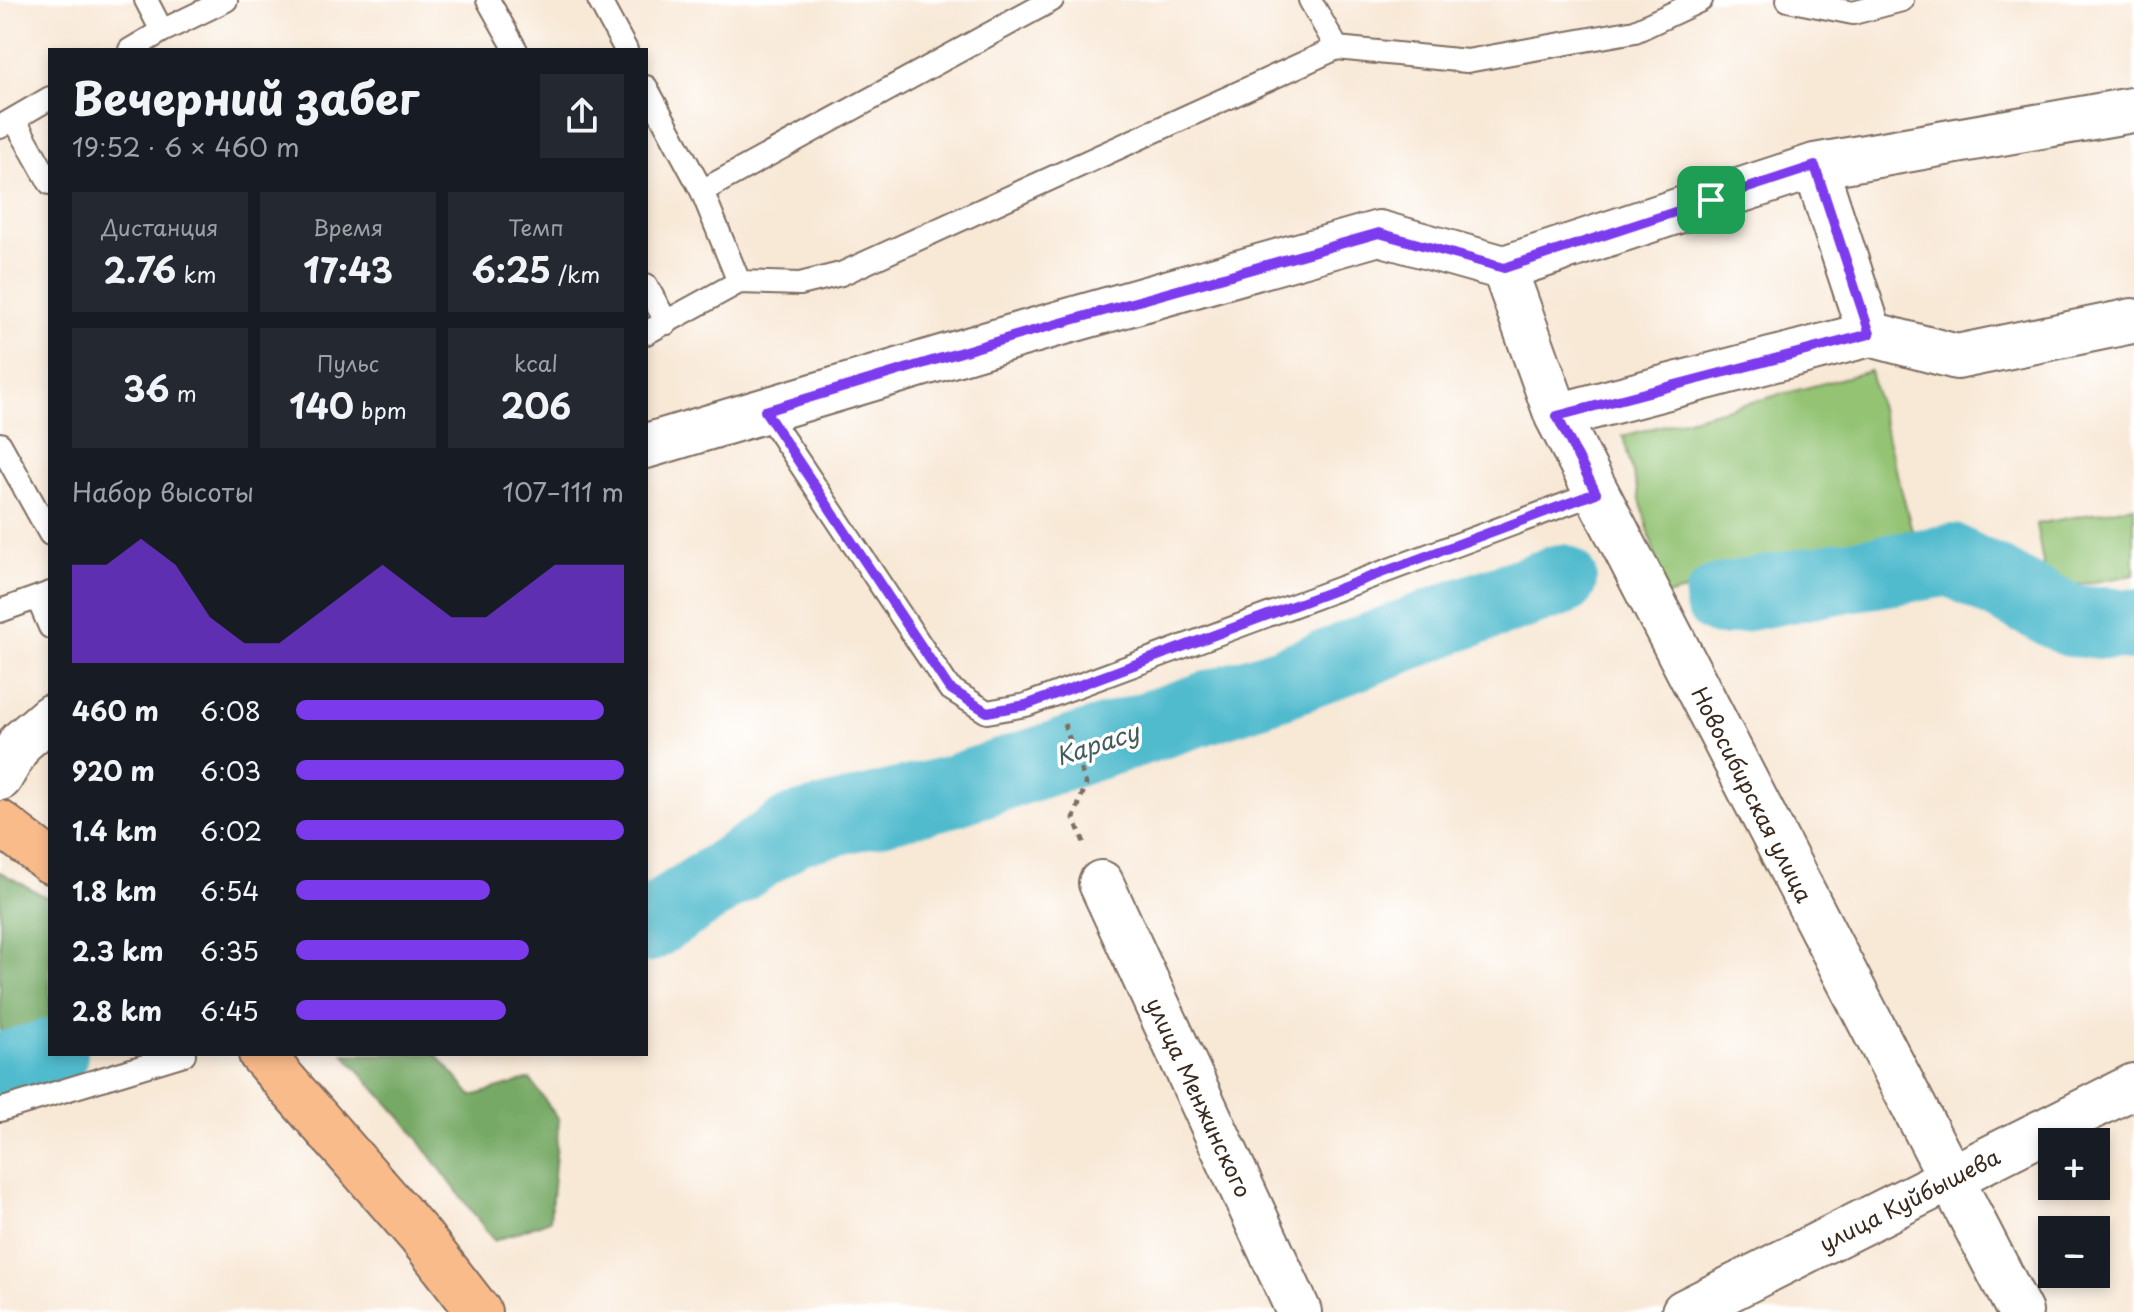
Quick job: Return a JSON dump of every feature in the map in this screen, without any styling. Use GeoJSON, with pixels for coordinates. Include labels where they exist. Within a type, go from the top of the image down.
{"type":"FeatureCollection","features":[{"type":"Feature","properties":{"kind":"main road"},"geometry":{"type":"LineString","coordinates":[[0,823],[48,859]]}},
{"type":"Feature","properties":{"kind":"main road"},"geometry":{"type":"LineString","coordinates":[[263,1056],[420,1236],[479,1312]]}},
{"type":"Feature","properties":{"kind":"street"},"geometry":{"type":"LineString","coordinates":[[648,445],[1015,336],[1379,233],[1504,268],[1815,166],[2132,110]]}},
{"type":"Feature","properties":{"kind":"street"},"geometry":{"type":"LineString","coordinates":[[1815,166],[1870,334]]}},
{"type":"Feature","properties":{"kind":"street","name":"Новосибирская улица"},"geometry":{"type":"LineString","coordinates":[[1504,268],[1557,416],[2020,1312]]}},
{"type":"Feature","properties":{"kind":"street"},"geometry":{"type":"LineString","coordinates":[[1557,416],[1870,334],[1957,357],[2132,321]]}},
{"type":"Feature","properties":{"kind":"street"},"geometry":{"type":"LineString","coordinates":[[0,778],[21,742],[48,719]]}},
{"type":"Feature","properties":{"kind":"street","name":"улица Менжинского"},"geometry":{"type":"LineString","coordinates":[[1101,883],[1299,1312]]}},
{"type":"Feature","properties":{"kind":"street","name":"улица Куйбышева"},"geometry":{"type":"LineString","coordinates":[[1684,1312],[2134,1086]]}},
{"type":"Feature","properties":{"kind":"lane"},"geometry":{"type":"LineString","coordinates":[[146,0],[162,31]]}},
{"type":"Feature","properties":{"kind":"lane"},"geometry":{"type":"LineString","coordinates":[[133,48],[226,0]]}},
{"type":"Feature","properties":{"kind":"lane"},"geometry":{"type":"LineString","coordinates":[[488,0],[515,48]]}},
{"type":"Feature","properties":{"kind":"lane"},"geometry":{"type":"LineString","coordinates":[[599,0],[625,48]]}},
{"type":"Feature","properties":{"kind":"lane"},"geometry":{"type":"LineString","coordinates":[[702,191],[1052,0]]}},
{"type":"Feature","properties":{"kind":"lane"},"geometry":{"type":"LineString","coordinates":[[1310,0],[1337,48]]}},
{"type":"Feature","properties":{"kind":"lane"},"geometry":{"type":"LineString","coordinates":[[648,332],[739,282],[800,284],[841,274],[1337,48],[1467,61],[1635,31],[1701,0]]}},
{"type":"Feature","properties":{"kind":"lane"},"geometry":{"type":"LineString","coordinates":[[1788,0],[1853,13],[1902,0]]}},
{"type":"Feature","properties":{"kind":"lane"},"geometry":{"type":"LineString","coordinates":[[648,91],[702,191],[739,282]]}},
{"type":"Feature","properties":{"kind":"lane"},"geometry":{"type":"LineString","coordinates":[[48,99],[7,123],[48,180]]}},
{"type":"Feature","properties":{"kind":"lane"},"geometry":{"type":"LineString","coordinates":[[648,289],[667,323]]}},
{"type":"Feature","properties":{"kind":"lane"},"geometry":{"type":"LineString","coordinates":[[765,411],[949,688],[987,712],[1026,705],[1596,493]]}},
{"type":"Feature","properties":{"kind":"lane"},"geometry":{"type":"LineString","coordinates":[[0,444],[48,530]]}},
{"type":"Feature","properties":{"kind":"lane"},"geometry":{"type":"LineString","coordinates":[[1,609],[44,596],[48,617]]}},
{"type":"Feature","properties":{"kind":"lane"},"geometry":{"type":"LineString","coordinates":[[0,1110],[177,1056]]}},
{"type":"Feature","properties":{"kind":"path"},"geometry":{"type":"LineString","coordinates":[[1066,725],[1086,784],[1074,818],[1101,883]]}},
{"type":"Feature","properties":{"kind":"green space"},"geometry":{"type":"Polygon","coordinates":[[[1870,371],[1912,530],[1666,596],[1623,436],[1870,371]]]}},
{"type":"Feature","properties":{"kind":"green space"},"geometry":{"type":"Polygon","coordinates":[[[2134,506],[2134,575],[2048,590],[2036,524],[2134,506]]]}},
{"type":"Feature","properties":{"kind":"green space"},"geometry":{"type":"Polygon","coordinates":[[[0,872],[48,898],[48,1024],[0,1038],[0,872]]]}},
{"type":"Feature","properties":{"kind":"green space"},"geometry":{"type":"Polygon","coordinates":[[[346,1056],[438,1056],[472,1096],[530,1079],[559,1120],[550,1220],[494,1241],[406,1123],[346,1056]]]}},
{"type":"Feature","properties":{"kind":"waterway"},"geometry":{"type":"LineString","coordinates":[[1720,600],[1952,560],[2071,621],[2134,625]]}},
{"type":"Feature","properties":{"kind":"waterway","name":"Карасу"},"geometry":{"type":"LineString","coordinates":[[648,926],[794,830],[949,792],[1282,683],[1456,616],[1561,580]]}},
{"type":"Feature","properties":{"kind":"waterway","name":"Карасу"},"geometry":{"type":"LineString","coordinates":[[0,1069],[48,1055]]}},
{"type":"Feature","properties":{"kind":"route"},"geometry":{"type":"LineString","coordinates":[[1815,166],[1870,334],[1557,416],[1596,493],[1026,705],[987,712],[949,688],[765,411],[1015,336],[1379,233],[1504,268],[1711,200],[1815,166]]}}]}
